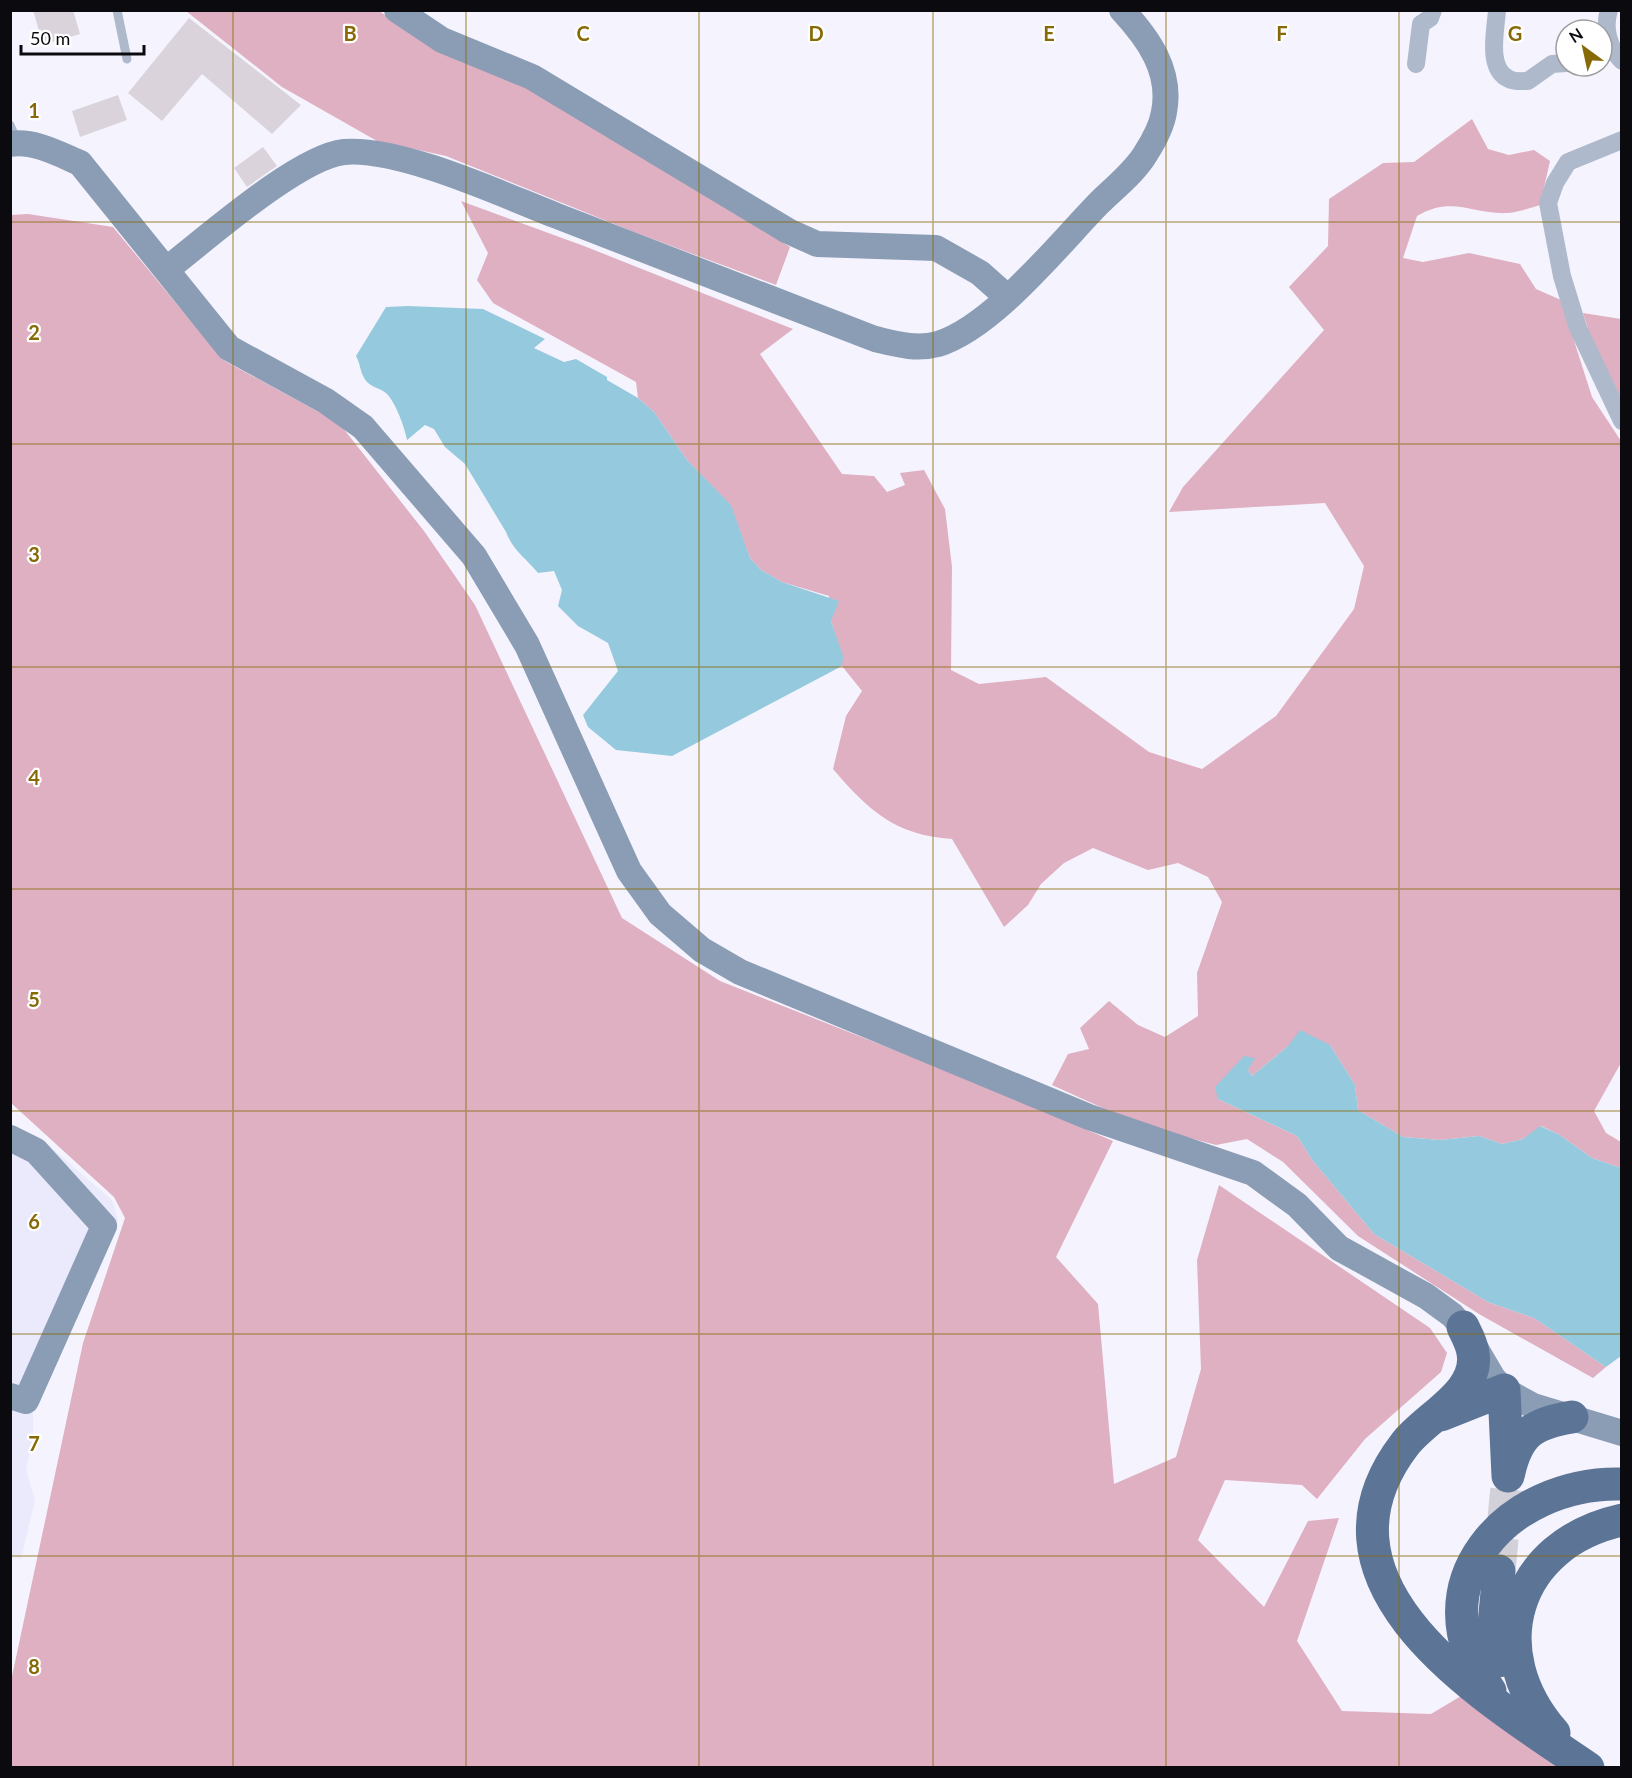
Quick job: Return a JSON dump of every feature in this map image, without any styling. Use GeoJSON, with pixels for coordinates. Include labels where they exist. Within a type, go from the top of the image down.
{"type":"FeatureCollection","features":[{"type":"Feature","properties":{"kind":"highway"},"geometry":{"type":"LineString","coordinates":[[1463,1327],[1473,1353],[1469,1377],[1453,1399],[1406,1442],[1382,1482],[1371,1529],[1376,1561],[1394,1601],[1431,1648],[1476,1689],[1604,1767]]}},
{"type":"Feature","properties":{"kind":"highway"},"geometry":{"type":"LineString","coordinates":[[1424,1425],[1455,1408],[1504,1390],[1508,1476],[1518,1444],[1526,1434],[1552,1420],[1572,1417]]}},
{"type":"Feature","properties":{"kind":"highway"},"geometry":{"type":"LineString","coordinates":[[1588,1767],[1539,1728],[1496,1698],[1481,1678],[1469,1656],[1463,1632],[1461,1606],[1474,1557],[1490,1535],[1511,1517],[1539,1500],[1584,1486],[1622,1484]]}},
{"type":"Feature","properties":{"kind":"highway"},"geometry":{"type":"LineString","coordinates":[[1539,1728],[1517,1668],[1514,1650],[1519,1611],[1526,1589],[1552,1554],[1586,1531],[1622,1520]]}},
{"type":"Feature","properties":{"kind":"highway"},"geometry":{"type":"LineString","coordinates":[[1499,1571],[1493,1635],[1502,1672],[1539,1728]]}},
{"type":"Feature","properties":{"kind":"street"},"geometry":{"type":"LineString","coordinates":[[397,10],[442,40],[532,77],[788,231],[817,244],[936,248],[980,273],[1007,297]]}},
{"type":"Feature","properties":{"kind":"street"},"geometry":{"type":"LineString","coordinates":[[167,269],[283,180],[315,162],[344,152],[391,156],[462,179],[875,339],[912,348],[938,344],[973,326],[1007,297],[1145,155],[1164,112],[1165,95],[1160,61],[1140,29],[1122,10]]}},
{"type":"Feature","properties":{"kind":"street"},"geometry":{"type":"LineString","coordinates":[[1416,64],[1421,24],[1430,18],[1433,10]]}},
{"type":"Feature","properties":{"kind":"street"},"geometry":{"type":"LineString","coordinates":[[1497,10],[1495,59],[1499,71],[1509,80],[1528,81],[1554,64]]}},
{"type":"Feature","properties":{"kind":"street"},"geometry":{"type":"LineString","coordinates":[[1609,10],[1607,17],[1609,48],[1622,63]]}},
{"type":"Feature","properties":{"kind":"street"},"geometry":{"type":"LineString","coordinates":[[13,137],[80,164],[229,348],[326,401],[363,427],[474,556],[527,645],[629,871],[660,914],[702,950],[740,972],[1089,1117],[1253,1173],[1297,1205],[1339,1248],[1441,1306],[1463,1327],[1493,1378],[1504,1390],[1533,1406],[1622,1433]]}},
{"type":"Feature","properties":{"kind":"street"},"geometry":{"type":"LineString","coordinates":[[1622,140],[1568,162],[1555,183],[1548,203],[1563,276],[1578,328],[1622,421]]}},
{"type":"Feature","properties":{"kind":"street"},"geometry":{"type":"LineString","coordinates":[[10,1138],[36,1151],[104,1226],[26,1401],[10,1396]]}},
{"type":"Feature","properties":{"kind":"lane"},"geometry":{"type":"LineString","coordinates":[[117,10],[128,59]]}},
{"type":"Feature","properties":{"kind":"shaded area"},"geometry":{"type":"Polygon","coordinates":[[[186,11],[379,11],[443,53],[522,85],[790,247],[776,285],[634,232],[446,156],[377,141],[282,87],[186,11]]]}},
{"type":"Feature","properties":{"kind":"shaded area"},"geometry":{"type":"Polygon","coordinates":[[[1472,119],[1488,149],[1509,155],[1534,150],[1550,161],[1540,205],[1508,213],[1452,206],[1430,210],[1417,216],[1403,258],[1423,262],[1469,253],[1520,264],[1536,289],[1561,300],[1592,397],[1621,441],[1622,1061],[1594,1111],[1606,1133],[1621,1142],[1621,1168],[1592,1158],[1558,1134],[1541,1126],[1523,1139],[1502,1144],[1479,1136],[1440,1140],[1403,1137],[1358,1110],[1355,1085],[1330,1045],[1288,1046],[1252,1076],[1248,1070],[1218,1099],[1297,1136],[1313,1161],[1374,1234],[1488,1302],[1534,1318],[1606,1367],[1593,1378],[1479,1314],[1358,1236],[1283,1162],[1247,1139],[1216,1145],[1140,1125],[1052,1085],[1068,1054],[1089,1049],[1080,1028],[1109,1001],[1138,1025],[1165,1037],[1198,1016],[1197,973],[1222,902],[1208,877],[1178,863],[1148,870],[1093,848],[1064,863],[1041,884],[1028,905],[1004,927],[952,839],[914,832],[871,809],[833,769],[846,716],[862,691],[842,666],[842,656],[831,621],[829,596],[782,582],[761,570],[750,558],[730,505],[687,460],[654,412],[638,398],[636,382],[493,303],[477,280],[488,253],[461,201],[584,246],[793,329],[760,354],[842,474],[874,476],[887,492],[905,485],[900,473],[924,470],[945,509],[952,567],[951,670],[979,684],[1046,677],[1149,752],[1202,769],[1276,716],[1354,609],[1364,566],[1325,503],[1169,512],[1183,487],[1324,330],[1289,287],[1328,246],[1329,199],[1383,163],[1414,162],[1472,119]]]}},
{"type":"Feature","properties":{"kind":"shaded area"},"geometry":{"type":"Polygon","coordinates":[[[28,214],[113,227],[223,360],[339,423],[424,531],[475,605],[622,918],[720,981],[970,1080],[1113,1141],[1056,1257],[1098,1304],[1114,1484],[1176,1457],[1201,1369],[1197,1260],[1219,1185],[1430,1328],[1447,1353],[1441,1372],[1365,1439],[1317,1499],[1302,1485],[1225,1480],[1198,1540],[1264,1607],[1308,1521],[1339,1518],[1297,1641],[1342,1711],[1431,1714],[1466,1693],[1571,1767],[11,1767],[11,1681],[83,1343],[125,1218],[114,1197],[11,1103],[10,215],[28,214]]]}},
{"type":"Feature","properties":{"kind":"shaded area"},"geometry":{"type":"Polygon","coordinates":[[[1583,313],[1621,319],[1621,403],[1592,342],[1583,313]]]}},
{"type":"Feature","properties":{"kind":"shaded area"},"geometry":{"type":"Polygon","coordinates":[[[10,1124],[39,1137],[112,1200],[118,1220],[33,1410],[33,1440],[26,1469],[35,1500],[21,1559],[10,1557],[10,1124]]]}},
{"type":"Feature","properties":{"kind":"water"},"geometry":{"type":"Polygon","coordinates":[[[386,307],[483,309],[545,339],[534,348],[564,362],[576,359],[638,398],[654,412],[687,460],[731,505],[750,558],[761,570],[782,582],[839,601],[831,621],[843,656],[842,666],[672,756],[616,750],[588,727],[583,715],[618,671],[608,643],[578,626],[558,606],[562,590],[554,571],[538,573],[516,550],[465,464],[445,447],[434,429],[425,425],[407,440],[400,416],[391,400],[386,393],[369,384],[363,376],[356,356],[386,307]]]}},
{"type":"Feature","properties":{"kind":"water"},"geometry":{"type":"Polygon","coordinates":[[[1300,1030],[1330,1045],[1355,1085],[1358,1110],[1403,1137],[1440,1140],[1479,1136],[1502,1144],[1523,1139],[1540,1126],[1558,1134],[1592,1158],[1621,1168],[1621,1356],[1606,1367],[1534,1318],[1488,1302],[1374,1234],[1313,1161],[1297,1136],[1218,1099],[1215,1087],[1244,1056],[1255,1058],[1248,1070],[1252,1076],[1288,1046],[1300,1030]]]}},
{"type":"Feature","properties":{"kind":"building"},"geometry":{"type":"Polygon","coordinates":[[[33,10],[73,10],[80,34],[43,45],[33,10]]]}},
{"type":"Feature","properties":{"kind":"building"},"geometry":{"type":"Polygon","coordinates":[[[189,18],[301,105],[272,134],[202,74],[162,121],[128,93],[189,18]]]}},
{"type":"Feature","properties":{"kind":"building"},"geometry":{"type":"Polygon","coordinates":[[[118,95],[127,120],[80,137],[72,111],[118,95]]]}},
{"type":"Feature","properties":{"kind":"building"},"geometry":{"type":"Polygon","coordinates":[[[263,147],[277,166],[247,187],[234,168],[263,147]]]}},
{"type":"Feature","properties":{"kind":"tunnel"},"geometry":{"type":"LineString","coordinates":[[1499,1571],[1508,1476]]}}]}
